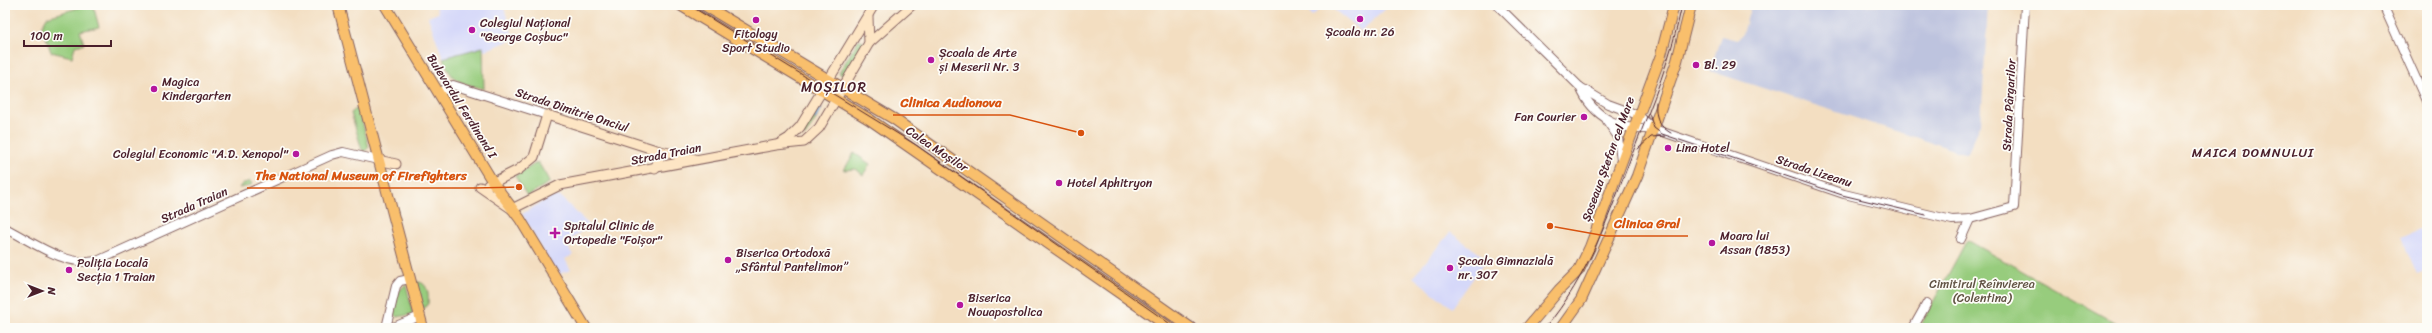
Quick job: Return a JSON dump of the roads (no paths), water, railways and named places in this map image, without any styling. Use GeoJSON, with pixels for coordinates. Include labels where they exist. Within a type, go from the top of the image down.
{"type":"FeatureCollection","features":[{"type":"Feature","properties":{"kind":"main road"},"geometry":{"type":"LineString","coordinates":[[338,5],[423,328]]}},
{"type":"Feature","properties":{"kind":"main road","name":"Bulevardul Ferdinand I"},"geometry":{"type":"LineString","coordinates":[[385,5],[494,184],[520,218],[586,328]]}},
{"type":"Feature","properties":{"kind":"main road","name":"Calea Moșilor"},"geometry":{"type":"LineString","coordinates":[[680,5],[826,85]]}},
{"type":"Feature","properties":{"kind":"main road","name":"Calea Moșilor"},"geometry":{"type":"LineString","coordinates":[[704,5],[839,94],[1170,328]]}},
{"type":"Feature","properties":{"kind":"main road","name":"Strada Traian"},"geometry":{"type":"LineString","coordinates":[[776,145],[796,132],[874,5]]}},
{"type":"Feature","properties":{"kind":"main road","name":"Strada Traian"},"geometry":{"type":"LineString","coordinates":[[512,209],[560,185],[655,169],[776,145],[800,143],[810,139],[819,128],[869,43],[912,5]]}},
{"type":"Feature","properties":{"kind":"main road","name":"Șoseaua Ștefan cel Mare"},"geometry":{"type":"LineString","coordinates":[[1528,328],[1558,290],[1579,270],[1607,206],[1638,115],[1661,55],[1674,5]]}},
{"type":"Feature","properties":{"kind":"main road"},"geometry":{"type":"LineString","coordinates":[[1553,328],[1590,276],[1619,219],[1654,129],[1677,61],[1691,5]]}},
{"type":"Feature","properties":{"kind":"main road"},"geometry":{"type":"LineString","coordinates":[[868,16],[874,26],[886,28]]}},
{"type":"Feature","properties":{"kind":"main road"},"geometry":{"type":"LineString","coordinates":[[868,16],[869,43]]}},
{"type":"Feature","properties":{"kind":"main road"},"geometry":{"type":"LineString","coordinates":[[857,34],[869,43]]}},
{"type":"Feature","properties":{"kind":"main road","name":"Calea Moșilor"},"geometry":{"type":"LineString","coordinates":[[839,94],[957,162],[1191,328]]}},
{"type":"Feature","properties":{"kind":"main road"},"geometry":{"type":"LineString","coordinates":[[512,209],[480,187],[494,184],[525,165],[536,154],[547,115]]}},
{"type":"Feature","properties":{"kind":"main road","name":"Strada Dimitrie Onciul"},"geometry":{"type":"LineString","coordinates":[[547,115],[656,150],[700,160]]}},
{"type":"Feature","properties":{"kind":"main road"},"geometry":{"type":"LineString","coordinates":[[655,169],[659,159],[656,150]]}},
{"type":"Feature","properties":{"kind":"main road","name":"Strada Traian"},"geometry":{"type":"LineString","coordinates":[[378,160],[396,164]]}},
{"type":"Feature","properties":{"kind":"main road"},"geometry":{"type":"LineString","coordinates":[[520,218],[515,222],[579,328]]}},
{"type":"Feature","properties":{"kind":"main road"},"geometry":{"type":"LineString","coordinates":[[1536,328],[1579,270]]}},
{"type":"Feature","properties":{"kind":"main road"},"geometry":{"type":"LineString","coordinates":[[1561,328],[1582,300],[1590,276]]}},
{"type":"Feature","properties":{"kind":"street"},"geometry":{"type":"LineString","coordinates":[[1497,5],[1580,87],[1608,104],[1638,115],[1654,129]]}},
{"type":"Feature","properties":{"kind":"street","name":"Strada Pârgarilor"},"geometry":{"type":"LineString","coordinates":[[2014,206],[2025,5]]}},
{"type":"Feature","properties":{"kind":"street"},"geometry":{"type":"LineString","coordinates":[[2383,5],[2427,104]]}},
{"type":"Feature","properties":{"kind":"street","name":"Strada Dimitrie Onciul"},"geometry":{"type":"LineString","coordinates":[[438,93],[453,85],[547,115]]}},
{"type":"Feature","properties":{"kind":"street"},"geometry":{"type":"LineString","coordinates":[[1580,87],[1586,98],[1614,130],[1620,144],[1620,166]]}},
{"type":"Feature","properties":{"kind":"street"},"geometry":{"type":"LineString","coordinates":[[1605,119],[1633,130],[1654,129]]}},
{"type":"Feature","properties":{"kind":"street","name":"Strada Lizeanu"},"geometry":{"type":"LineString","coordinates":[[1654,129],[1830,189],[1952,220],[1970,218],[2014,206]]}},
{"type":"Feature","properties":{"kind":"street","name":"Strada Traian"},"geometry":{"type":"LineString","coordinates":[[5,228],[69,260],[81,262],[97,261],[332,155],[349,153],[378,160]]}},
{"type":"Feature","properties":{"kind":"street"},"geometry":{"type":"LineString","coordinates":[[1952,220],[1958,227],[1961,239],[1970,218]]}},
{"type":"Feature","properties":{"kind":"street"},"geometry":{"type":"LineString","coordinates":[[386,328],[398,283],[404,270],[404,254]]}},
{"type":"Feature","properties":{"kind":"street"},"geometry":{"type":"LineString","coordinates":[[398,283],[410,279]]}},
{"type":"Feature","properties":{"kind":"street"},"geometry":{"type":"LineString","coordinates":[[1913,328],[1927,303]]}},
{"type":"Feature","properties":{"kind":"street"},"geometry":{"type":"LineString","coordinates":[[391,328],[420,316]]}},
{"type":"Feature","properties":{"kind":"water"},"geometry":{"type":"Polygon","coordinates":[[[818,106],[822,108],[816,119],[812,117],[818,106]]]}},
{"type":"Feature","properties":{"kind":"tram line"},"geometry":{"type":"LineString","coordinates":[[689,5],[916,145],[1176,328]]}},
{"type":"Feature","properties":{"kind":"tram line"},"geometry":{"type":"LineString","coordinates":[[1545,328],[1574,287],[1586,266],[1606,222],[1661,80],[1673,43],[1682,5]]}},
{"type":"Feature","properties":{"kind":"tram line"},"geometry":{"type":"LineString","coordinates":[[1656,102],[1658,120],[1660,124],[1671,133]]}},
{"type":"Feature","properties":{"kind":"tram line"},"geometry":{"type":"LineString","coordinates":[[1649,114],[1654,128],[1662,134],[1842,195],[1926,215]]}},
{"type":"Feature","properties":{"kind":"tram line"},"geometry":{"type":"LineString","coordinates":[[1638,149],[1651,137],[1665,136]]}},
{"type":"Feature","properties":{"kind":"place","name":"Școala nr. 26"},"geometry":{"type":"Point","coordinates":[1360,19]}},
{"type":"Feature","properties":{"kind":"place","name":"Fitology Sport Studio"},"geometry":{"type":"Point","coordinates":[756,20]}},
{"type":"Feature","properties":{"kind":"place","name":"Colegiul Național \"George Coșbuc\""},"geometry":{"type":"Point","coordinates":[472,30]}},
{"type":"Feature","properties":{"kind":"place","name":"Școala de Arte și Meserii Nr. 3"},"geometry":{"type":"Point","coordinates":[931,60]}},
{"type":"Feature","properties":{"kind":"place","name":"Bl. 29"},"geometry":{"type":"Point","coordinates":[1696,65]}},
{"type":"Feature","properties":{"kind":"place","name":"Magica Kindergarten"},"geometry":{"type":"Point","coordinates":[154,89]}},
{"type":"Feature","properties":{"kind":"place","name":"Fan Courier"},"geometry":{"type":"Point","coordinates":[1584,117]}},
{"type":"Feature","properties":{"kind":"place","name":"Clinica Audionova"},"geometry":{"type":"Point","coordinates":[1081,133]}},
{"type":"Feature","properties":{"kind":"place","name":"Lina Hotel"},"geometry":{"type":"Point","coordinates":[1668,148]}},
{"type":"Feature","properties":{"kind":"place","name":"Colegiul Economic \"A.D. Xenopol\""},"geometry":{"type":"Point","coordinates":[296,154]}},
{"type":"Feature","properties":{"kind":"place","name":"Hotel Aphitryon"},"geometry":{"type":"Point","coordinates":[1059,183]}},
{"type":"Feature","properties":{"kind":"place","name":"The National Museum of Firefighters"},"geometry":{"type":"Point","coordinates":[519,187]}},
{"type":"Feature","properties":{"kind":"place","name":"Clinica Gral"},"geometry":{"type":"Point","coordinates":[1550,226]}},
{"type":"Feature","properties":{"kind":"place","name":"Spitalul Clinic de Ortopedie \"Foișor\""},"geometry":{"type":"Point","coordinates":[555,233]}},
{"type":"Feature","properties":{"kind":"place","name":"Moara lui Assan (1853)"},"geometry":{"type":"Point","coordinates":[1712,243]}},
{"type":"Feature","properties":{"kind":"place","name":"Biserica Ortodoxă „Sfântul Pantelimon”"},"geometry":{"type":"Point","coordinates":[728,260]}},
{"type":"Feature","properties":{"kind":"place","name":"Școala Gimnazială nr. 307"},"geometry":{"type":"Point","coordinates":[1450,268]}},
{"type":"Feature","properties":{"kind":"place","name":"Poliția Locală Secția 1 Traian"},"geometry":{"type":"Point","coordinates":[69,270]}},
{"type":"Feature","properties":{"kind":"place","name":"Biserica Nouapostolica"},"geometry":{"type":"Point","coordinates":[960,305]}},
{"type":"Feature","properties":{"kind":"district","name":"MOȘILOR"},"geometry":{"type":"Point","coordinates":[834,87]}},
{"type":"Feature","properties":{"kind":"district","name":"MAICA DOMNULUI"},"geometry":{"type":"Point","coordinates":[2253,152]}},
{"type":"Feature","properties":{"kind":"park label","name":"Cimitirul Reînvierea (Colentina)"},"geometry":{"type":"Point","coordinates":[1982,291]}}]}
